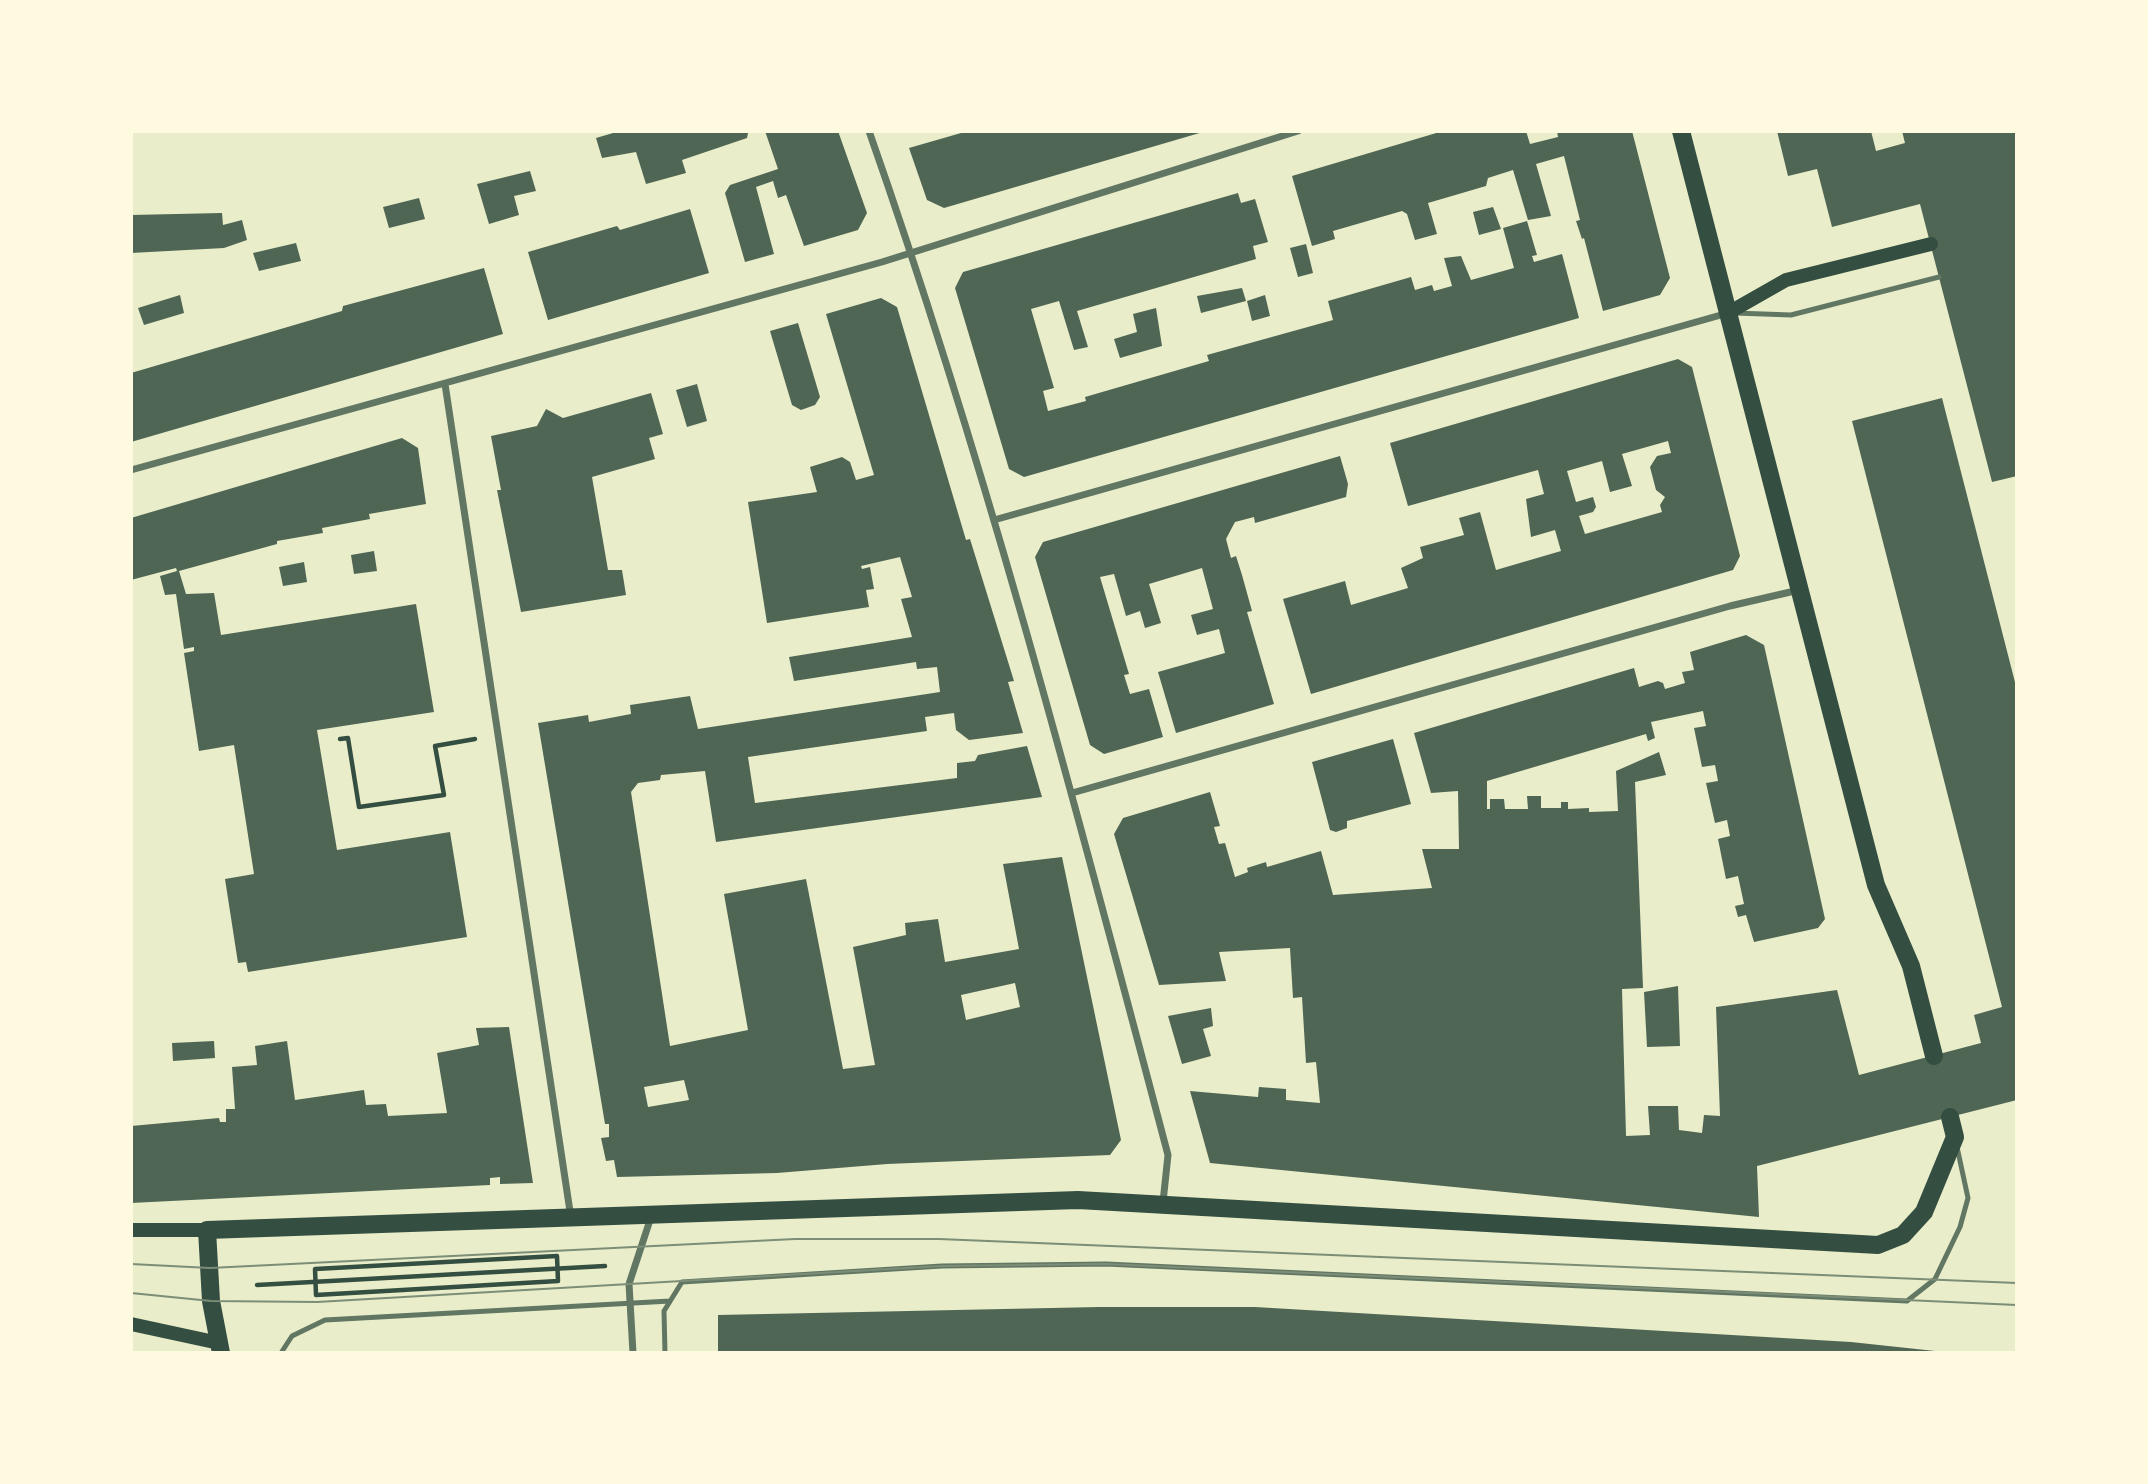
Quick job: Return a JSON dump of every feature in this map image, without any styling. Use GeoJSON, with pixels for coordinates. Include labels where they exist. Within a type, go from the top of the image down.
{"type":"FeatureCollection","features":[{"type":"Feature","properties":{"kind":"main road"},"geometry":{"type":"LineString","coordinates":[[1681,131],[1876,885],[1911,966],[1934,1056]]}},
{"type":"Feature","properties":{"kind":"main road"},"geometry":{"type":"LineString","coordinates":[[1728,313],[1786,280],[1931,244]]}},
{"type":"Feature","properties":{"kind":"main road"},"geometry":{"type":"LineString","coordinates":[[131,1230],[207,1230],[1079,1200],[1878,1245],[1903,1235],[1924,1212],[1955,1138],[1950,1117]]}},
{"type":"Feature","properties":{"kind":"main road"},"geometry":{"type":"LineString","coordinates":[[131,1324],[220,1348],[211,1301],[207,1230]]}},
{"type":"Feature","properties":{"kind":"street"},"geometry":{"type":"LineString","coordinates":[[869,131],[912,252],[994,520],[1072,793],[1168,1155],[1163,1203]]}},
{"type":"Feature","properties":{"kind":"street"},"geometry":{"type":"LineString","coordinates":[[131,470],[912,252],[1298,131]]}},
{"type":"Feature","properties":{"kind":"street"},"geometry":{"type":"LineString","coordinates":[[994,520],[1728,313]]}},
{"type":"Feature","properties":{"kind":"street"},"geometry":{"type":"LineString","coordinates":[[445,384],[571,1218]]}},
{"type":"Feature","properties":{"kind":"street"},"geometry":{"type":"LineString","coordinates":[[1072,793],[1717,610],[1799,590]]}},
{"type":"Feature","properties":{"kind":"street"},"geometry":{"type":"LineString","coordinates":[[633,1353],[629,1284],[652,1213]]}},
{"type":"Feature","properties":{"kind":"lane"},"geometry":{"type":"LineString","coordinates":[[1728,313],[1791,315],[1939,277]]}},
{"type":"Feature","properties":{"kind":"lane"},"geometry":{"type":"LineString","coordinates":[[665,1353],[664,1311],[682,1282],[942,1265],[1106,1264],[1907,1301],[1935,1279],[1960,1227],[1968,1198],[1955,1138]]}},
{"type":"Feature","properties":{"kind":"lane"},"geometry":{"type":"LineString","coordinates":[[281,1353],[292,1336],[325,1320],[670,1301]]}},
{"type":"Feature","properties":{"kind":"path"},"geometry":{"type":"LineString","coordinates":[[340,739],[348,738],[359,807],[444,794],[435,746],[498,736]]}},
{"type":"Feature","properties":{"kind":"path"},"geometry":{"type":"LineString","coordinates":[[557,1256],[558,1268],[558,1281],[330,1294],[316,1294],[316,1282],[315,1269],[557,1256]]}},
{"type":"Feature","properties":{"kind":"path"},"geometry":{"type":"LineString","coordinates":[[257,1285],[605,1266]]}},
{"type":"Feature","properties":{"kind":"building"},"geometry":{"type":"Polygon","coordinates":[[[620,131],[748,133],[747,138],[682,160],[686,173],[646,184],[636,152],[602,158],[596,138],[620,131]]]}},
{"type":"Feature","properties":{"kind":"building"},"geometry":{"type":"Polygon","coordinates":[[[765,131],[838,131],[867,213],[858,230],[804,246],[786,195],[778,198],[773,181],[756,187],[774,254],[745,262],[725,193],[730,185],[778,169],[765,131]]]}},
{"type":"Feature","properties":{"kind":"building"},"geometry":{"type":"Polygon","coordinates":[[[968,131],[1203,132],[944,208],[927,200],[909,148],[968,131]]]}},
{"type":"Feature","properties":{"kind":"building"},"geometry":{"type":"Polygon","coordinates":[[[1443,131],[1526,131],[1530,144],[1558,137],[1557,131],[1632,131],[1670,278],[1660,295],[1603,311],[1584,238],[1582,239],[1576,221],[1580,220],[1564,156],[1536,164],[1551,216],[1528,220],[1513,170],[1488,178],[1486,186],[1428,203],[1437,234],[1415,240],[1407,214],[1402,211],[1333,231],[1335,239],[1312,246],[1292,176],[1443,131]]]}},
{"type":"Feature","properties":{"kind":"building"},"geometry":{"type":"Polygon","coordinates":[[[1777,131],[1871,131],[1876,151],[1905,143],[1902,131],[2017,131],[2017,476],[1992,482],[1920,204],[1832,227],[1817,169],[1788,176],[1777,131]]]}},
{"type":"Feature","properties":{"kind":"building"},"geometry":{"type":"Polygon","coordinates":[[[530,171],[536,191],[514,196],[519,215],[489,224],[477,184],[530,171]]]}},
{"type":"Feature","properties":{"kind":"building"},"geometry":{"type":"Polygon","coordinates":[[[1238,193],[1241,203],[1255,199],[1268,242],[1253,246],[1256,259],[1077,311],[1088,347],[1074,350],[1059,301],[1031,309],[1054,388],[1043,391],[1048,411],[1086,401],[1085,397],[1209,361],[1207,355],[1333,320],[1328,301],[1411,277],[1415,290],[1432,285],[1434,291],[1452,286],[1444,258],[1461,256],[1471,280],[1514,268],[1503,228],[1527,221],[1537,255],[1532,256],[1534,262],[1562,254],[1579,318],[1024,477],[1009,469],[955,288],[963,272],[1238,193]]]}},
{"type":"Feature","properties":{"kind":"building"},"geometry":{"type":"Polygon","coordinates":[[[419,198],[425,219],[389,228],[383,207],[419,198]]]}},
{"type":"Feature","properties":{"kind":"building"},"geometry":{"type":"Polygon","coordinates":[[[1493,207],[1501,229],[1479,235],[1473,212],[1493,207]]]}},
{"type":"Feature","properties":{"kind":"building"},"geometry":{"type":"Polygon","coordinates":[[[690,209],[709,273],[548,320],[528,252],[617,226],[620,230],[690,209]]]}},
{"type":"Feature","properties":{"kind":"building"},"geometry":{"type":"Polygon","coordinates":[[[222,213],[223,225],[242,220],[247,240],[224,248],[131,253],[131,215],[222,213]]]}},
{"type":"Feature","properties":{"kind":"building"},"geometry":{"type":"Polygon","coordinates":[[[296,243],[301,261],[259,271],[253,253],[296,243]]]}},
{"type":"Feature","properties":{"kind":"building"},"geometry":{"type":"Polygon","coordinates":[[[1306,244],[1313,273],[1298,277],[1290,248],[1306,244]]]}},
{"type":"Feature","properties":{"kind":"building"},"geometry":{"type":"Polygon","coordinates":[[[484,268],[503,334],[131,442],[131,373],[342,311],[343,306],[484,268]]]}},
{"type":"Feature","properties":{"kind":"building"},"geometry":{"type":"Polygon","coordinates":[[[1242,288],[1246,301],[1201,313],[1197,296],[1242,288]]]}},
{"type":"Feature","properties":{"kind":"building"},"geometry":{"type":"Polygon","coordinates":[[[180,295],[184,313],[144,325],[138,308],[180,295]]]}},
{"type":"Feature","properties":{"kind":"building"},"geometry":{"type":"Polygon","coordinates":[[[1265,295],[1270,316],[1252,321],[1247,301],[1265,295]]]}},
{"type":"Feature","properties":{"kind":"building"},"geometry":{"type":"Polygon","coordinates":[[[881,298],[897,307],[966,540],[970,539],[1014,681],[1008,682],[1023,733],[969,740],[956,730],[954,713],[925,717],[927,731],[748,757],[755,803],[957,778],[957,763],[975,761],[978,755],[1027,746],[1042,797],[716,842],[705,771],[661,775],[660,780],[638,783],[631,792],[670,1046],[748,1030],[724,894],[806,879],[843,1069],[875,1065],[853,947],[906,935],[905,923],[938,919],[945,962],[1019,949],[1003,864],[1062,857],[1121,1140],[1110,1155],[887,1164],[777,1173],[617,1177],[614,1160],[606,1161],[601,1138],[609,1137],[609,1124],[605,1124],[538,723],[588,715],[589,722],[631,714],[630,705],[690,696],[698,729],[940,692],[937,667],[917,669],[916,662],[794,681],[789,657],[912,637],[901,599],[912,597],[900,557],[861,566],[862,569],[870,567],[874,589],[866,590],[869,607],[767,623],[748,502],[817,492],[810,467],[842,457],[850,462],[856,480],[874,475],[826,314],[881,298]],[[1015,983],[961,995],[966,1020],[1020,1007],[1015,983]],[[684,1080],[644,1087],[648,1107],[689,1100],[684,1080]]]}},
{"type":"Feature","properties":{"kind":"building"},"geometry":{"type":"Polygon","coordinates":[[[1156,308],[1162,346],[1120,358],[1114,339],[1137,332],[1133,314],[1156,308]]]}},
{"type":"Feature","properties":{"kind":"building"},"geometry":{"type":"Polygon","coordinates":[[[798,323],[820,397],[815,405],[801,410],[792,405],[770,331],[798,323]]]}},
{"type":"Feature","properties":{"kind":"building"},"geometry":{"type":"Polygon","coordinates":[[[1678,359],[1692,367],[1740,556],[1733,570],[1311,694],[1283,599],[1345,581],[1351,605],[1408,588],[1401,568],[1423,558],[1420,547],[1464,535],[1459,518],[1480,512],[1496,570],[1561,551],[1555,530],[1531,537],[1526,499],[1544,494],[1538,470],[1408,506],[1390,443],[1678,359]],[[1668,441],[1622,454],[1632,486],[1610,492],[1602,461],[1567,471],[1576,502],[1593,497],[1596,507],[1593,512],[1579,516],[1585,534],[1662,512],[1660,505],[1665,497],[1656,490],[1650,467],[1657,456],[1671,453],[1668,441]]]}},
{"type":"Feature","properties":{"kind":"building"},"geometry":{"type":"Polygon","coordinates":[[[697,384],[707,421],[687,427],[676,390],[697,384]]]}},
{"type":"Feature","properties":{"kind":"building"},"geometry":{"type":"Polygon","coordinates":[[[651,393],[663,434],[649,438],[655,459],[592,477],[608,570],[622,570],[626,595],[521,612],[497,490],[501,490],[491,436],[537,426],[546,409],[563,418],[651,393]]]}},
{"type":"Feature","properties":{"kind":"building"},"geometry":{"type":"Polygon","coordinates":[[[1942,398],[2017,690],[2017,1100],[1757,1166],[1759,1217],[1210,1163],[1190,1091],[1258,1097],[1259,1087],[1286,1089],[1286,1100],[1320,1103],[1316,1062],[1306,1063],[1302,997],[1293,998],[1290,948],[1219,952],[1226,981],[1159,985],[1114,834],[1123,818],[1210,792],[1220,826],[1214,827],[1219,844],[1225,843],[1235,877],[1248,872],[1247,868],[1266,862],[1267,867],[1321,851],[1333,895],[1432,888],[1422,849],[1459,849],[1458,791],[1431,793],[1414,733],[1634,668],[1639,687],[1658,681],[1663,683],[1665,689],[1685,683],[1682,672],[1694,670],[1690,652],[1746,635],[1764,645],[1825,919],[1818,928],[1754,942],[1746,915],[1738,917],[1735,906],[1744,904],[1738,876],[1726,879],[1718,839],[1730,836],[1727,820],[1715,823],[1706,783],[1718,781],[1715,765],[1702,767],[1694,728],[1706,726],[1703,711],[1651,722],[1655,738],[1648,741],[1646,734],[1487,781],[1487,809],[1490,809],[1490,799],[1504,799],[1505,809],[1528,809],[1527,796],[1541,796],[1541,808],[1561,808],[1561,802],[1568,802],[1568,809],[1589,808],[1589,812],[1618,811],[1616,771],[1659,752],[1666,775],[1635,782],[1643,988],[1622,989],[1626,1136],[1650,1135],[1648,1106],[1678,1106],[1679,1130],[1702,1133],[1704,1115],[1720,1116],[1716,1007],[1837,990],[1859,1075],[1981,1043],[1974,1015],[2002,1007],[1852,421],[1942,398]]]}},
{"type":"Feature","properties":{"kind":"building"},"geometry":{"type":"Polygon","coordinates":[[[402,438],[418,448],[426,504],[369,514],[370,519],[322,528],[323,533],[277,541],[277,544],[179,571],[186,594],[214,593],[221,635],[416,604],[434,712],[317,730],[337,850],[450,832],[467,937],[248,972],[246,962],[238,963],[225,879],[254,874],[234,745],[199,751],[184,653],[194,651],[194,647],[184,649],[176,594],[165,595],[160,576],[177,571],[176,568],[131,580],[131,518],[402,438]]]}},
{"type":"Feature","properties":{"kind":"building"},"geometry":{"type":"Polygon","coordinates":[[[1340,456],[1348,484],[1346,497],[1255,523],[1254,517],[1235,522],[1226,539],[1231,558],[1236,556],[1242,575],[1252,611],[1247,612],[1274,704],[1176,733],[1158,672],[1225,653],[1219,629],[1197,635],[1191,615],[1213,609],[1202,568],[1149,584],[1161,623],[1145,628],[1140,611],[1126,616],[1114,574],[1100,577],[1129,674],[1124,675],[1130,694],[1149,689],[1163,737],[1104,754],[1090,745],[1035,557],[1043,542],[1340,456]]]}},
{"type":"Feature","properties":{"kind":"building"},"geometry":{"type":"Polygon","coordinates":[[[374,551],[377,571],[354,574],[351,555],[374,551]]]}},
{"type":"Feature","properties":{"kind":"building"},"geometry":{"type":"Polygon","coordinates":[[[304,562],[307,582],[283,586],[279,567],[304,562]]]}},
{"type":"Feature","properties":{"kind":"building"},"geometry":{"type":"Polygon","coordinates":[[[1393,739],[1411,804],[1347,821],[1347,828],[1336,832],[1330,830],[1312,762],[1393,739]]]}},
{"type":"Feature","properties":{"kind":"building"},"geometry":{"type":"Polygon","coordinates":[[[1678,986],[1680,1046],[1647,1047],[1644,992],[1678,986]]]}},
{"type":"Feature","properties":{"kind":"building"},"geometry":{"type":"Polygon","coordinates":[[[1211,1008],[1213,1026],[1203,1029],[1211,1056],[1182,1064],[1168,1016],[1211,1008]]]}},
{"type":"Feature","properties":{"kind":"building"},"geometry":{"type":"Polygon","coordinates":[[[509,1027],[533,1183],[500,1184],[500,1177],[490,1178],[490,1185],[131,1203],[131,1126],[219,1118],[220,1122],[226,1122],[226,1109],[235,1109],[232,1067],[257,1065],[255,1046],[287,1041],[295,1100],[364,1090],[366,1105],[386,1104],[388,1116],[447,1113],[437,1053],[479,1045],[476,1028],[509,1027]]]}},
{"type":"Feature","properties":{"kind":"building"},"geometry":{"type":"Polygon","coordinates":[[[214,1041],[215,1058],[173,1061],[172,1043],[214,1041]]]}},
{"type":"Feature","properties":{"kind":"building"},"geometry":{"type":"Polygon","coordinates":[[[1099,1307],[1255,1307],[1851,1342],[1935,1351],[718,1353],[718,1315],[1099,1307]]]}},
{"type":"Feature","properties":{"kind":"tram line"},"geometry":{"type":"LineString","coordinates":[[131,1264],[210,1268],[795,1239],[939,1239],[2017,1283]]}},
{"type":"Feature","properties":{"kind":"tram line"},"geometry":{"type":"LineString","coordinates":[[131,1293],[211,1301],[317,1302],[942,1266],[1106,1264],[2017,1305]]}}]}
